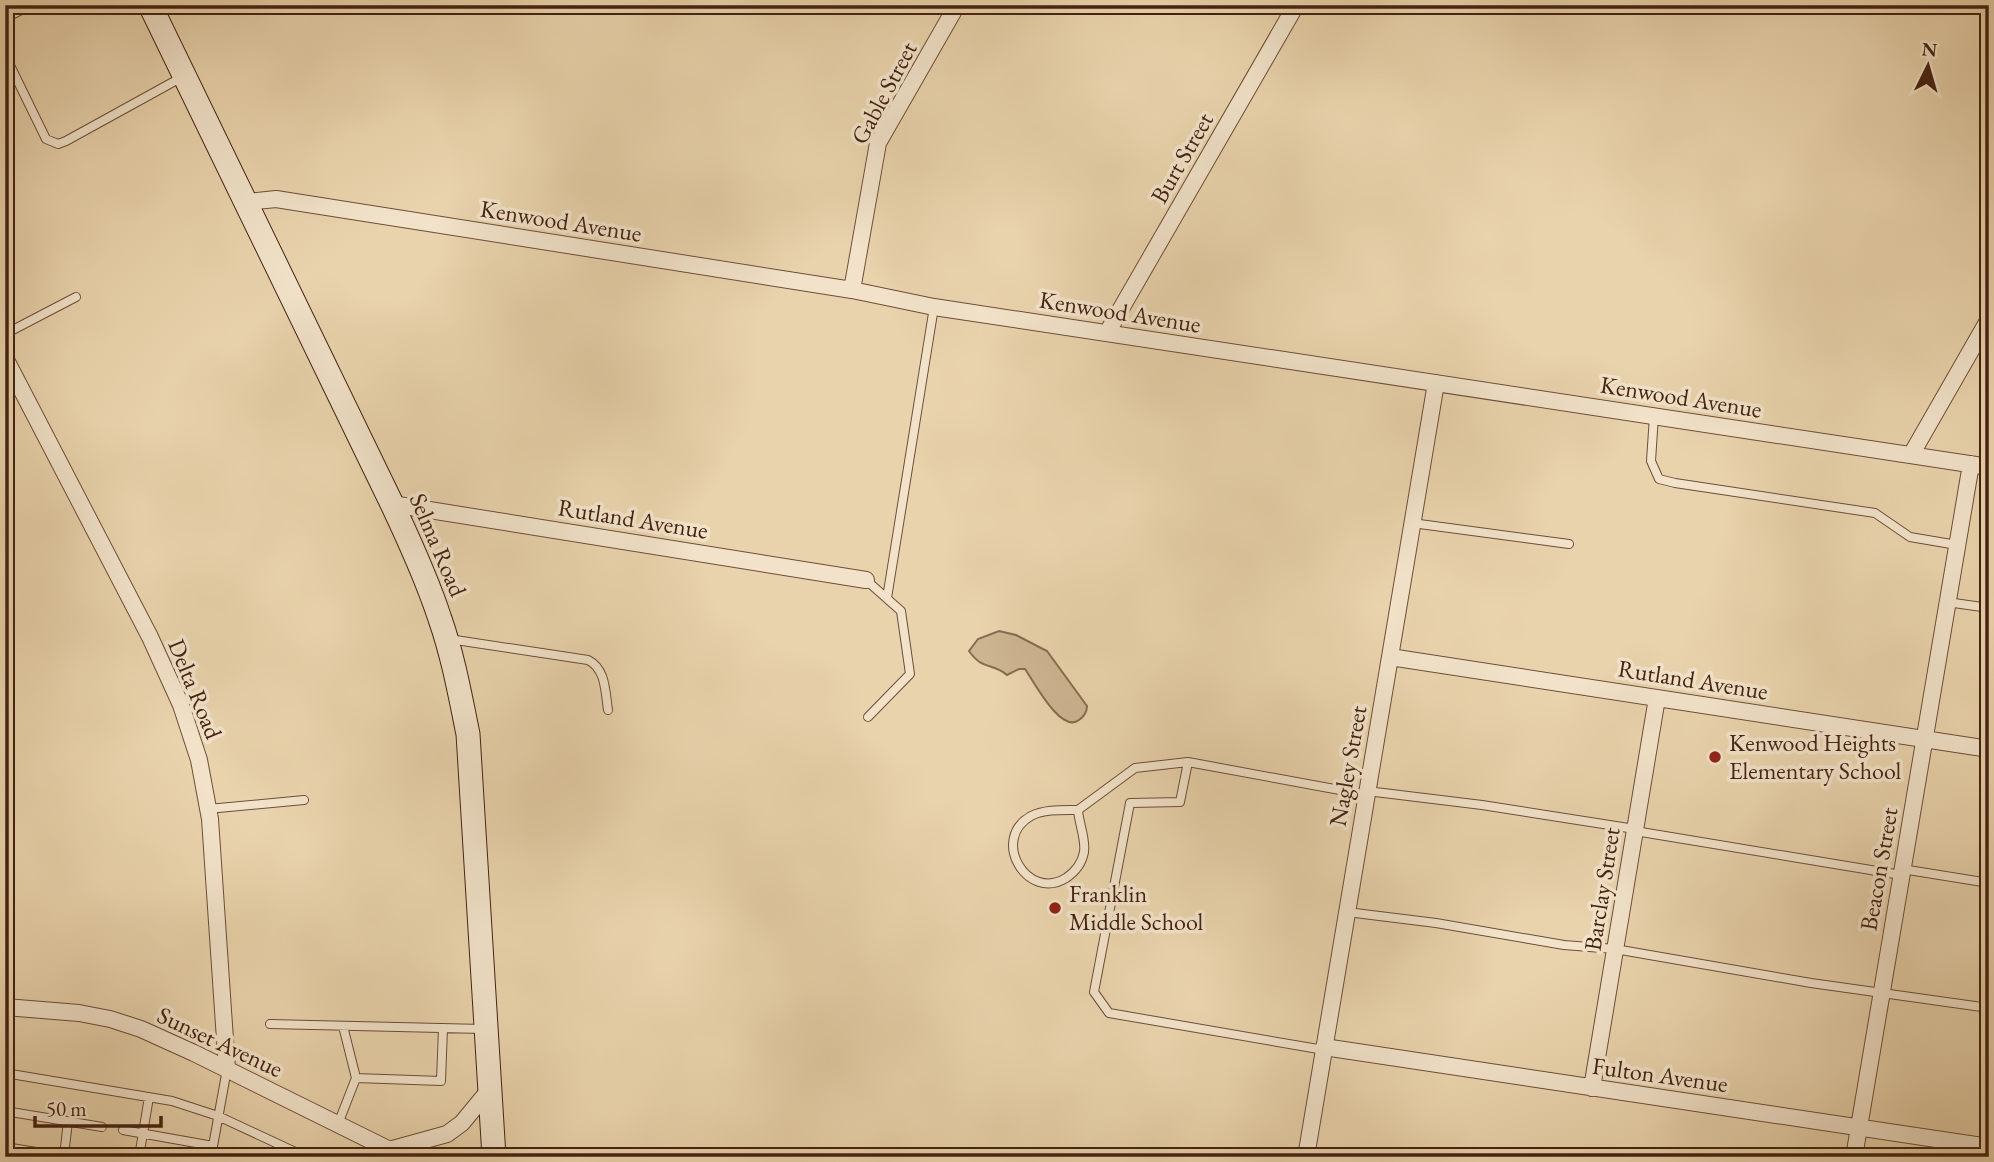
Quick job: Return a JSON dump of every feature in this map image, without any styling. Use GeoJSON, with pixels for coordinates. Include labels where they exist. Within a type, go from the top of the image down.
{"type":"FeatureCollection","features":[{"type":"Feature","properties":{"kind":"street"},"geometry":{"type":"LineString","coordinates":[[5,14],[22,5]]}},
{"type":"Feature","properties":{"kind":"street","name":"Selma Road"},"geometry":{"type":"LineString","coordinates":[[150,5],[393,504],[424,573],[446,638],[468,734],[494,1157]]}},
{"type":"Feature","properties":{"kind":"street","name":"Gable Street"},"geometry":{"type":"LineString","coordinates":[[852,290],[878,143],[957,5]]}},
{"type":"Feature","properties":{"kind":"street","name":"Burt Street"},"geometry":{"type":"LineString","coordinates":[[1107,333],[1296,5]]}},
{"type":"Feature","properties":{"kind":"street","name":"Kenwood Avenue"},"geometry":{"type":"LineString","coordinates":[[246,202],[276,199],[852,290],[934,307],[1989,467]]}},
{"type":"Feature","properties":{"kind":"street"},"geometry":{"type":"LineString","coordinates":[[1911,455],[1989,319]]}},
{"type":"Feature","properties":{"kind":"street","name":"Delta Road"},"geometry":{"type":"LineString","coordinates":[[5,358],[149,637],[181,705],[199,761],[216,879],[227,1069]]}},
{"type":"Feature","properties":{"kind":"street","name":"Nagley Street"},"geometry":{"type":"LineString","coordinates":[[1306,1157],[1436,383]]}},
{"type":"Feature","properties":{"kind":"street","name":"Beacon Street"},"geometry":{"type":"LineString","coordinates":[[1854,1157],[1970,464]]}},
{"type":"Feature","properties":{"kind":"street","name":"Rutland Avenue"},"geometry":{"type":"LineString","coordinates":[[393,504],[866,580]]}},
{"type":"Feature","properties":{"kind":"street","name":"Rutland Avenue"},"geometry":{"type":"LineString","coordinates":[[1390,657],[1989,749]]}},
{"type":"Feature","properties":{"kind":"street","name":"Barclay Street"},"geometry":{"type":"LineString","coordinates":[[1592,1088],[1657,698]]}},
{"type":"Feature","properties":{"kind":"street","name":"Sunset Avenue"},"geometry":{"type":"LineString","coordinates":[[5,1007],[110,1019],[141,1030],[227,1069],[396,1153]]}},
{"type":"Feature","properties":{"kind":"street","name":"Fulton Avenue"},"geometry":{"type":"LineString","coordinates":[[1324,1049],[1989,1147]]}},
{"type":"Feature","properties":{"kind":"street"},"geometry":{"type":"LineString","coordinates":[[396,1153],[447,1134],[462,1124],[490,1089]]}},
{"type":"Feature","properties":{"kind":"lane"},"geometry":{"type":"LineString","coordinates":[[5,55],[46,139],[58,144],[184,76]]}},
{"type":"Feature","properties":{"kind":"lane"},"geometry":{"type":"LineString","coordinates":[[5,334],[76,297]]}},
{"type":"Feature","properties":{"kind":"lane"},"geometry":{"type":"LineString","coordinates":[[887,598],[934,307]]}},
{"type":"Feature","properties":{"kind":"lane"},"geometry":{"type":"LineString","coordinates":[[1654,416],[1651,461],[1659,479],[1875,513],[1910,537],[1957,545]]}},
{"type":"Feature","properties":{"kind":"lane"},"geometry":{"type":"LineString","coordinates":[[1412,523],[1569,544]]}},
{"type":"Feature","properties":{"kind":"lane"},"geometry":{"type":"LineString","coordinates":[[866,580],[901,611],[910,674],[868,717]]}},
{"type":"Feature","properties":{"kind":"lane"},"geometry":{"type":"LineString","coordinates":[[1947,602],[1989,608]]}},
{"type":"Feature","properties":{"kind":"lane"},"geometry":{"type":"LineString","coordinates":[[446,638],[588,660],[597,664],[602,674],[608,710]]}},
{"type":"Feature","properties":{"kind":"lane"},"geometry":{"type":"LineString","coordinates":[[1188,762],[1180,802],[1130,803],[1094,992],[1109,1013],[1324,1049]]}},
{"type":"Feature","properties":{"kind":"lane"},"geometry":{"type":"LineString","coordinates":[[1078,810],[1084,853],[1073,874],[1062,881],[1050,883],[1038,882],[1027,876],[1018,867],[1012,845],[1021,824],[1029,817],[1040,813],[1078,810],[1136,768],[1188,762],[1367,793],[1482,805],[1902,872],[1989,883]]}},
{"type":"Feature","properties":{"kind":"lane"},"geometry":{"type":"LineString","coordinates":[[208,809],[304,800]]}},
{"type":"Feature","properties":{"kind":"lane"},"geometry":{"type":"LineString","coordinates":[[1347,912],[1436,923],[1564,945],[1615,949],[1989,1008]]}},
{"type":"Feature","properties":{"kind":"lane"},"geometry":{"type":"LineString","coordinates":[[270,1024],[486,1029]]}},
{"type":"Feature","properties":{"kind":"lane"},"geometry":{"type":"LineString","coordinates":[[338,1124],[356,1078],[343,1026]]}},
{"type":"Feature","properties":{"kind":"lane"},"geometry":{"type":"LineString","coordinates":[[356,1078],[441,1081],[443,1028]]}},
{"type":"Feature","properties":{"kind":"lane"},"geometry":{"type":"LineString","coordinates":[[211,1157],[227,1069]]}},
{"type":"Feature","properties":{"kind":"lane"},"geometry":{"type":"LineString","coordinates":[[5,1073],[172,1101],[218,1116],[306,1157]]}},
{"type":"Feature","properties":{"kind":"lane"},"geometry":{"type":"LineString","coordinates":[[139,1157],[149,1097]]}},
{"type":"Feature","properties":{"kind":"lane"},"geometry":{"type":"LineString","coordinates":[[5,1111],[102,1127]]}},
{"type":"Feature","properties":{"kind":"lane"},"geometry":{"type":"LineString","coordinates":[[5,1147],[66,1156],[68,1121]]}},
{"type":"Feature","properties":{"kind":"lane"},"geometry":{"type":"LineString","coordinates":[[123,1130],[213,1146]]}},
{"type":"Feature","properties":{"kind":"shaded area"},"geometry":{"type":"Polygon","coordinates":[[[999,631],[1016,635],[1047,651],[1087,706],[1083,717],[1072,722],[1064,720],[1041,695],[1025,669],[1007,675],[983,664],[969,651],[978,639],[999,631]]]}},
{"type":"Feature","properties":{"kind":"place","name":"Kenwood Heights Elementary School"},"geometry":{"type":"Point","coordinates":[1715,757]}},
{"type":"Feature","properties":{"kind":"place","name":"Franklin Middle School"},"geometry":{"type":"Point","coordinates":[1055,908]}}]}
